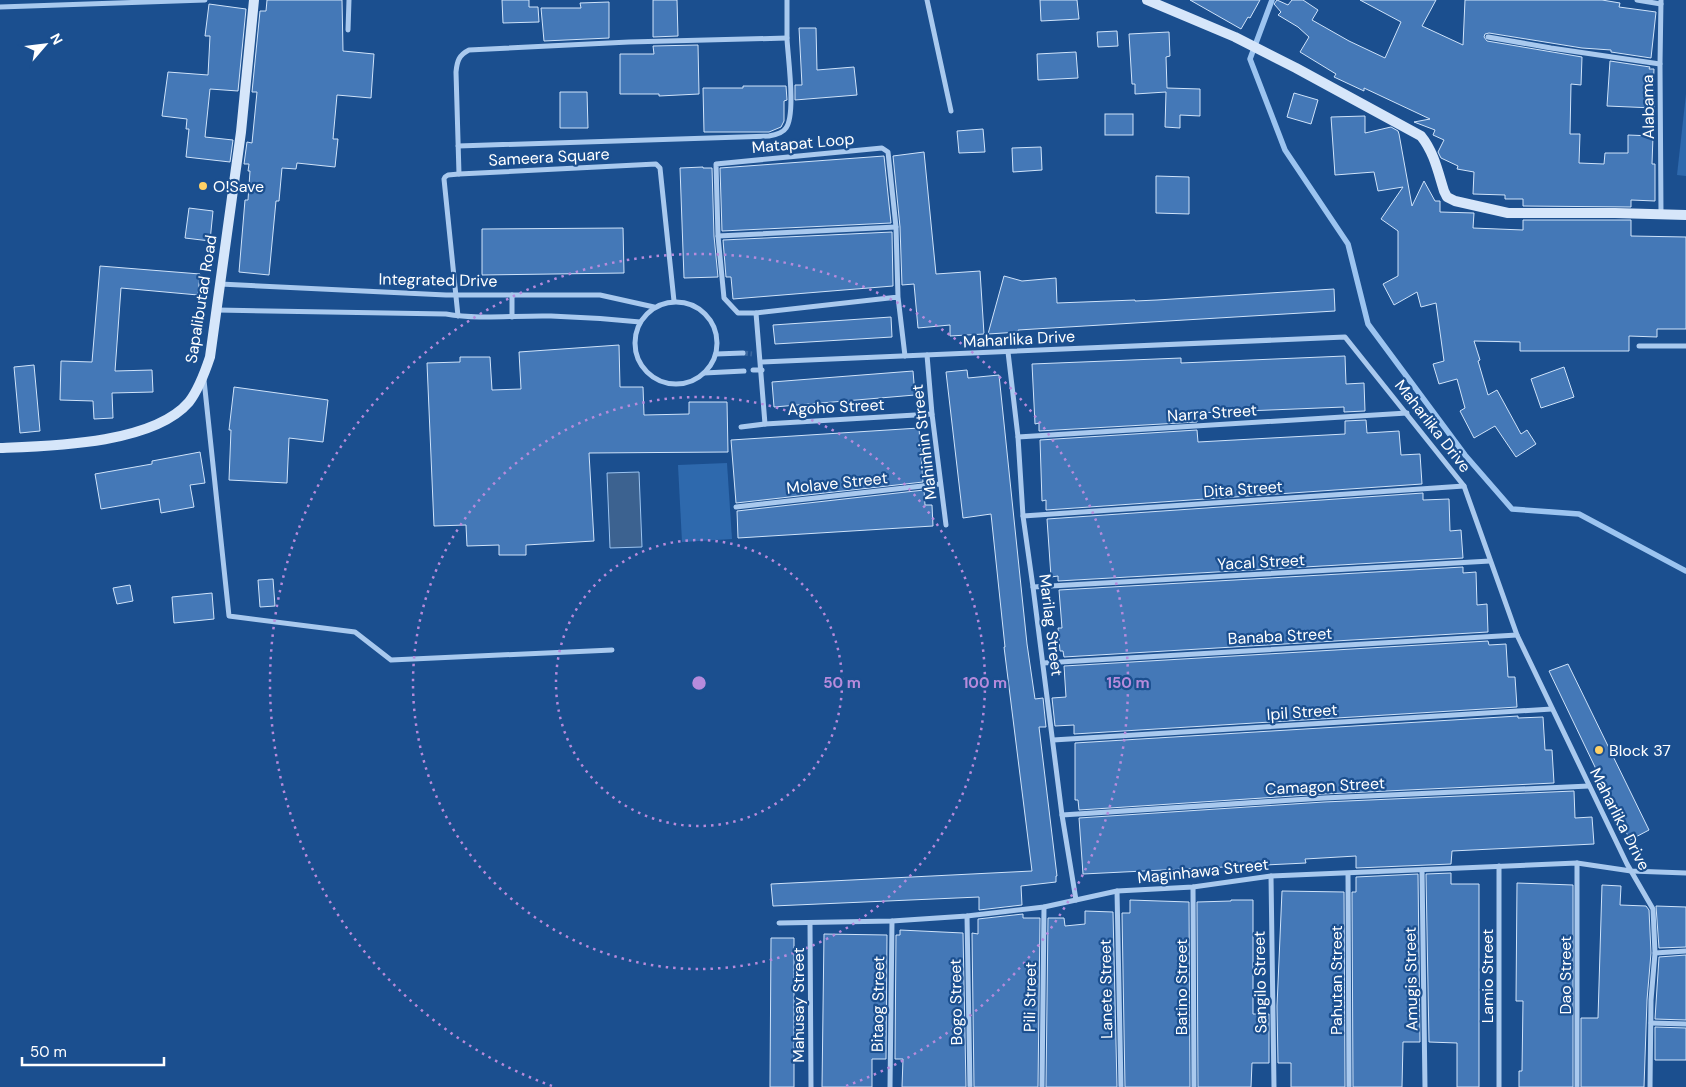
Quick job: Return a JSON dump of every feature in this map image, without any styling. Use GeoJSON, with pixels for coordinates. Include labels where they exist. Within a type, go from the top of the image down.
{"type":"FeatureCollection","features":[{"type":"Feature","properties":{"kind":"street"},"geometry":{"type":"LineString","coordinates":[[0,8],[205,0]]}},
{"type":"Feature","properties":{"kind":"street","name":"Sapalibutad Road"},"geometry":{"type":"LineString","coordinates":[[0,448],[74,443],[130,434],[152,426],[174,414],[189,402],[203,377],[210,357],[241,132],[254,0]]}},
{"type":"Feature","properties":{"kind":"street"},"geometry":{"type":"LineString","coordinates":[[348,30],[349,0]]}},
{"type":"Feature","properties":{"kind":"street"},"geometry":{"type":"LineString","coordinates":[[927,0],[951,112]]}},
{"type":"Feature","properties":{"kind":"street"},"geometry":{"type":"LineString","coordinates":[[1147,0],[1163,3],[1234,37],[1296,68],[1421,136],[1428,145],[1447,197],[1455,201],[1508,213],[1686,215]]}},
{"type":"Feature","properties":{"kind":"street"},"geometry":{"type":"LineString","coordinates":[[1637,0],[1661,2]]}},
{"type":"Feature","properties":{"kind":"street"},"geometry":{"type":"LineString","coordinates":[[458,146],[769,136],[777,134],[786,129],[790,119],[787,2]]}},
{"type":"Feature","properties":{"kind":"street","name":"Alabama"},"geometry":{"type":"LineString","coordinates":[[1661,2],[1661,214]]}},
{"type":"Feature","properties":{"kind":"street"},"geometry":{"type":"LineString","coordinates":[[1488,37],[1660,64]]}},
{"type":"Feature","properties":{"kind":"street"},"geometry":{"type":"LineString","coordinates":[[458,316],[444,179],[448,174],[459,174],[456,91],[457,64],[463,53],[470,50],[629,42],[788,38]]}},
{"type":"Feature","properties":{"kind":"street","name":"Matapat Loop"},"geometry":{"type":"LineString","coordinates":[[898,297],[756,313],[738,313],[724,298],[718,236],[716,164],[882,148],[888,152],[896,227],[898,297],[905,356]]}},
{"type":"Feature","properties":{"kind":"street","name":"Sameera Square"},"geometry":{"type":"LineString","coordinates":[[459,174],[658,165],[660,168],[674,301]]}},
{"type":"Feature","properties":{"kind":"street"},"geometry":{"type":"LineString","coordinates":[[718,236],[896,227]]}},
{"type":"Feature","properties":{"kind":"street","name":"Integrated Drive"},"geometry":{"type":"LineString","coordinates":[[220,284],[456,294],[600,296],[654,307]]}},
{"type":"Feature","properties":{"kind":"street"},"geometry":{"type":"LineString","coordinates":[[512,295],[512,317]]}},
{"type":"Feature","properties":{"kind":"street"},"geometry":{"type":"LineString","coordinates":[[674,301],[687,303],[699,308],[708,317],[714,328],[717,341],[716,354],[704,373],[693,380],[681,384],[668,384],[656,379],[645,371],[638,360],[635,347],[635,334],[646,313],[654,307],[674,301]]}},
{"type":"Feature","properties":{"kind":"street","name":"Integrated Drive"},"geometry":{"type":"LineString","coordinates":[[217,310],[512,317],[550,316],[640,322]]}},
{"type":"Feature","properties":{"kind":"street"},"geometry":{"type":"LineString","coordinates":[[756,313],[765,424]]}},
{"type":"Feature","properties":{"kind":"street","name":"Maharlika Drive"},"geometry":{"type":"LineString","coordinates":[[761,362],[1345,338],[1464,486],[1517,635],[1631,871],[1653,908],[1655,953],[1651,1000],[1650,1087]]}},
{"type":"Feature","properties":{"kind":"street"},"geometry":{"type":"LineString","coordinates":[[1639,346],[1686,346]]}},
{"type":"Feature","properties":{"kind":"street","name":"Marilag Street"},"geometry":{"type":"LineString","coordinates":[[1008,352],[1018,438],[1023,516],[1034,587],[1062,815],[1076,900]]}},
{"type":"Feature","properties":{"kind":"street"},"geometry":{"type":"LineString","coordinates":[[716,354],[743,353]]}},
{"type":"Feature","properties":{"kind":"street"},"geometry":{"type":"LineString","coordinates":[[752,354],[760,354]]}},
{"type":"Feature","properties":{"kind":"street","name":"Mahinhin Street"},"geometry":{"type":"LineString","coordinates":[[927,355],[932,414],[946,525]]}},
{"type":"Feature","properties":{"kind":"street"},"geometry":{"type":"LineString","coordinates":[[753,370],[762,370]]}},
{"type":"Feature","properties":{"kind":"street"},"geometry":{"type":"LineString","coordinates":[[704,373],[744,371]]}},
{"type":"Feature","properties":{"kind":"street"},"geometry":{"type":"LineString","coordinates":[[203,377],[229,616],[355,632],[391,660],[612,650]]}},
{"type":"Feature","properties":{"kind":"street","name":"Narra Street"},"geometry":{"type":"LineString","coordinates":[[1018,438],[1407,413]]}},
{"type":"Feature","properties":{"kind":"street","name":"Agoho Street"},"geometry":{"type":"LineString","coordinates":[[741,427],[932,414]]}},
{"type":"Feature","properties":{"kind":"street","name":"Molave Street"},"geometry":{"type":"LineString","coordinates":[[736,507],[940,484]]}},
{"type":"Feature","properties":{"kind":"street","name":"Dita Street"},"geometry":{"type":"LineString","coordinates":[[1023,516],[1464,486]]}},
{"type":"Feature","properties":{"kind":"street","name":"Yacal Street"},"geometry":{"type":"LineString","coordinates":[[1034,587],[1490,562]]}},
{"type":"Feature","properties":{"kind":"street","name":"Banaba Street"},"geometry":{"type":"LineString","coordinates":[[1043,663],[1517,635]]}},
{"type":"Feature","properties":{"kind":"street","name":"Ipil Street"},"geometry":{"type":"LineString","coordinates":[[1053,740],[1552,709]]}},
{"type":"Feature","properties":{"kind":"street","name":"Camagon Street"},"geometry":{"type":"LineString","coordinates":[[1062,815],[1324,798],[1589,786]]}},
{"type":"Feature","properties":{"kind":"street","name":"Maginhawa Street"},"geometry":{"type":"LineString","coordinates":[[779,923],[967,916],[1044,908],[1117,891],[1193,887],[1271,876],[1577,863],[1631,871],[1686,873]]}},
{"type":"Feature","properties":{"kind":"street","name":"Dao Street"},"geometry":{"type":"LineString","coordinates":[[1577,863],[1577,1087]]}},
{"type":"Feature","properties":{"kind":"street","name":"Lamio Street"},"geometry":{"type":"LineString","coordinates":[[1499,866],[1499,1087]]}},
{"type":"Feature","properties":{"kind":"street","name":"Amugis Street"},"geometry":{"type":"LineString","coordinates":[[1422,870],[1425,1087]]}},
{"type":"Feature","properties":{"kind":"street","name":"Pahutan Street"},"geometry":{"type":"LineString","coordinates":[[1348,874],[1349,1087]]}},
{"type":"Feature","properties":{"kind":"street","name":"Sangilo Street"},"geometry":{"type":"LineString","coordinates":[[1271,876],[1274,1087]]}},
{"type":"Feature","properties":{"kind":"street","name":"Batino Street"},"geometry":{"type":"LineString","coordinates":[[1193,887],[1194,1087]]}},
{"type":"Feature","properties":{"kind":"street","name":"Lanete Street"},"geometry":{"type":"LineString","coordinates":[[1117,891],[1121,1087]]}},
{"type":"Feature","properties":{"kind":"street","name":"Pili Street"},"geometry":{"type":"LineString","coordinates":[[1042,1087],[1044,908]]}},
{"type":"Feature","properties":{"kind":"street","name":"Bogo Street"},"geometry":{"type":"LineString","coordinates":[[967,916],[970,1087]]}},
{"type":"Feature","properties":{"kind":"street","name":"Bitaog Street"},"geometry":{"type":"LineString","coordinates":[[890,1087],[892,920]]}},
{"type":"Feature","properties":{"kind":"street","name":"Mahusay Street"},"geometry":{"type":"LineString","coordinates":[[810,923],[811,1087]]}},
{"type":"Feature","properties":{"kind":"street"},"geometry":{"type":"LineString","coordinates":[[1655,953],[1686,951]]}},
{"type":"Feature","properties":{"kind":"street"},"geometry":{"type":"LineString","coordinates":[[1651,1023],[1686,1024]]}},
{"type":"Feature","properties":{"kind":"shaded area"},"geometry":{"type":"Polygon","coordinates":[[[1686,94],[1686,176],[1677,175],[1686,94]]]}},
{"type":"Feature","properties":{"kind":"shaded area"},"geometry":{"type":"Polygon","coordinates":[[[727,463],[732,539],[682,542],[678,465],[727,463]]]}},
{"type":"Feature","properties":{"kind":"shaded area"},"geometry":{"type":"Polygon","coordinates":[[[639,472],[642,547],[610,548],[607,473],[639,472]]]}},
{"type":"Feature","properties":{"kind":"building"},"geometry":{"type":"Polygon","coordinates":[[[267,0],[342,0],[343,51],[374,54],[371,98],[337,95],[333,139],[338,139],[335,167],[297,163],[296,169],[282,168],[279,201],[276,201],[269,275],[239,272],[245,200],[248,200],[250,171],[248,171],[249,164],[244,164],[247,142],[252,143],[257,92],[252,92],[260,11],[266,11],[267,0]]]}},
{"type":"Feature","properties":{"kind":"building"},"geometry":{"type":"Polygon","coordinates":[[[502,0],[529,0],[529,7],[538,7],[539,22],[503,23],[502,0]]]}},
{"type":"Feature","properties":{"kind":"building"},"geometry":{"type":"Polygon","coordinates":[[[653,0],[677,0],[678,36],[653,37],[653,0]]]}},
{"type":"Feature","properties":{"kind":"building"},"geometry":{"type":"Polygon","coordinates":[[[1040,0],[1077,0],[1079,19],[1041,21],[1040,0]]]}},
{"type":"Feature","properties":{"kind":"building"},"geometry":{"type":"Polygon","coordinates":[[[1190,0],[1260,0],[1241,29],[1190,0]]]}},
{"type":"Feature","properties":{"kind":"building"},"geometry":{"type":"Polygon","coordinates":[[[1277,0],[1288,5],[1292,0],[1303,0],[1318,10],[1312,20],[1349,41],[1385,58],[1401,22],[1360,0],[1436,0],[1422,26],[1463,45],[1465,0],[1602,0],[1620,3],[1619,7],[1656,12],[1651,58],[1611,52],[1611,50],[1582,48],[1489,33],[1485,34],[1484,37],[1487,41],[1582,57],[1581,85],[1571,84],[1570,134],[1580,134],[1579,163],[1604,164],[1605,153],[1628,153],[1628,135],[1653,136],[1652,164],[1655,164],[1655,201],[1631,200],[1631,207],[1523,206],[1523,199],[1505,199],[1505,195],[1473,194],[1474,172],[1457,169],[1458,166],[1441,158],[1438,152],[1444,140],[1433,135],[1435,130],[1414,122],[1430,119],[1364,88],[1364,91],[1334,77],[1336,74],[1300,52],[1309,37],[1298,27],[1278,15],[1281,12],[1274,4],[1277,0]]]}},
{"type":"Feature","properties":{"kind":"building"},"geometry":{"type":"Polygon","coordinates":[[[609,2],[609,38],[544,41],[541,8],[581,8],[580,3],[609,2]]]}},
{"type":"Feature","properties":{"kind":"building"},"geometry":{"type":"Polygon","coordinates":[[[209,4],[246,9],[238,91],[210,89],[205,137],[233,140],[230,162],[186,157],[189,129],[186,129],[187,119],[162,116],[168,72],[208,75],[210,36],[205,36],[209,4]]]}},
{"type":"Feature","properties":{"kind":"building"},"geometry":{"type":"Polygon","coordinates":[[[799,28],[816,28],[817,70],[854,67],[857,95],[795,100],[795,85],[802,85],[799,28]]]}},
{"type":"Feature","properties":{"kind":"building"},"geometry":{"type":"Polygon","coordinates":[[[1117,31],[1118,46],[1098,47],[1097,32],[1117,31]]]}},
{"type":"Feature","properties":{"kind":"building"},"geometry":{"type":"Polygon","coordinates":[[[1169,32],[1170,56],[1166,57],[1167,88],[1200,89],[1200,116],[1180,115],[1180,128],[1165,127],[1166,92],[1135,94],[1135,84],[1132,84],[1129,34],[1169,32]]]}},
{"type":"Feature","properties":{"kind":"building"},"geometry":{"type":"Polygon","coordinates":[[[698,45],[699,94],[659,96],[659,94],[620,94],[620,54],[654,54],[653,46],[698,45]]]}},
{"type":"Feature","properties":{"kind":"building"},"geometry":{"type":"Polygon","coordinates":[[[1076,52],[1078,78],[1038,80],[1037,54],[1076,52]]]}},
{"type":"Feature","properties":{"kind":"building"},"geometry":{"type":"Polygon","coordinates":[[[1610,61],[1654,69],[1654,108],[1607,106],[1610,61]]]}},
{"type":"Feature","properties":{"kind":"building"},"geometry":{"type":"Polygon","coordinates":[[[743,86],[786,86],[787,100],[784,101],[784,121],[781,127],[769,132],[704,132],[703,88],[743,88],[743,86]]]}},
{"type":"Feature","properties":{"kind":"building"},"geometry":{"type":"Polygon","coordinates":[[[560,92],[587,92],[588,128],[560,128],[560,92]]]}},
{"type":"Feature","properties":{"kind":"building"},"geometry":{"type":"Polygon","coordinates":[[[1294,93],[1318,100],[1311,124],[1287,117],[1294,93]]]}},
{"type":"Feature","properties":{"kind":"building"},"geometry":{"type":"Polygon","coordinates":[[[1105,114],[1133,114],[1133,135],[1105,135],[1105,114]]]}},
{"type":"Feature","properties":{"kind":"building"},"geometry":{"type":"Polygon","coordinates":[[[1365,116],[1365,133],[1391,127],[1398,131],[1412,206],[1424,181],[1435,201],[1440,201],[1440,212],[1474,213],[1473,228],[1523,230],[1523,220],[1631,220],[1631,236],[1686,237],[1686,329],[1657,329],[1657,337],[1629,336],[1629,351],[1520,351],[1520,342],[1474,341],[1488,395],[1497,390],[1521,434],[1527,430],[1536,444],[1516,457],[1495,426],[1474,438],[1460,411],[1465,408],[1457,379],[1439,384],[1433,364],[1444,361],[1436,303],[1421,307],[1417,292],[1394,305],[1383,284],[1398,276],[1398,231],[1381,219],[1403,187],[1378,191],[1374,172],[1335,175],[1331,117],[1365,116]]]}},
{"type":"Feature","properties":{"kind":"building"},"geometry":{"type":"Polygon","coordinates":[[[983,129],[985,152],[959,153],[957,131],[983,129]]]}},
{"type":"Feature","properties":{"kind":"building"},"geometry":{"type":"Polygon","coordinates":[[[1041,147],[1042,170],[1013,172],[1012,148],[1041,147]]]}},
{"type":"Feature","properties":{"kind":"building"},"geometry":{"type":"Polygon","coordinates":[[[924,152],[936,274],[980,271],[984,334],[950,336],[950,325],[918,328],[914,284],[902,285],[900,227],[893,156],[924,152]]]}},
{"type":"Feature","properties":{"kind":"building"},"geometry":{"type":"Polygon","coordinates":[[[884,156],[891,223],[722,231],[720,168],[884,156]]]}},
{"type":"Feature","properties":{"kind":"building"},"geometry":{"type":"Polygon","coordinates":[[[680,168],[712,168],[714,236],[718,277],[684,278],[680,168]]]}},
{"type":"Feature","properties":{"kind":"building"},"geometry":{"type":"Polygon","coordinates":[[[1156,176],[1189,177],[1189,214],[1156,213],[1156,176]]]}},
{"type":"Feature","properties":{"kind":"building"},"geometry":{"type":"Polygon","coordinates":[[[189,208],[213,211],[210,241],[185,238],[189,208]]]}},
{"type":"Feature","properties":{"kind":"building"},"geometry":{"type":"Polygon","coordinates":[[[623,228],[624,273],[482,275],[482,229],[623,228]]]}},
{"type":"Feature","properties":{"kind":"building"},"geometry":{"type":"Polygon","coordinates":[[[892,232],[893,286],[733,299],[731,277],[726,277],[723,240],[892,232]]]}},
{"type":"Feature","properties":{"kind":"building"},"geometry":{"type":"Polygon","coordinates":[[[100,266],[200,274],[198,295],[121,288],[115,371],[152,370],[153,392],[112,393],[113,418],[94,419],[93,401],[60,400],[61,361],[92,362],[100,266]]]}},
{"type":"Feature","properties":{"kind":"building"},"geometry":{"type":"Polygon","coordinates":[[[1004,276],[1022,281],[1056,278],[1057,303],[1157,300],[1334,289],[1335,311],[1018,330],[1019,332],[988,334],[1004,276]]]}},
{"type":"Feature","properties":{"kind":"building"},"geometry":{"type":"Polygon","coordinates":[[[891,317],[892,337],[775,344],[773,325],[891,317]]]}},
{"type":"Feature","properties":{"kind":"building"},"geometry":{"type":"Polygon","coordinates":[[[619,345],[620,387],[643,387],[644,415],[689,414],[689,402],[727,402],[728,452],[589,453],[594,541],[526,545],[526,555],[499,555],[499,545],[467,546],[466,525],[434,526],[427,363],[460,362],[460,357],[490,357],[492,390],[521,389],[519,352],[619,345]]]}},
{"type":"Feature","properties":{"kind":"building"},"geometry":{"type":"Polygon","coordinates":[[[1345,356],[1346,384],[1364,383],[1365,411],[1344,412],[1344,407],[1197,413],[1197,422],[1039,431],[1039,423],[1035,424],[1032,364],[1181,358],[1181,363],[1345,356]]]}},
{"type":"Feature","properties":{"kind":"building"},"geometry":{"type":"Polygon","coordinates":[[[34,365],[40,431],[20,433],[14,367],[34,365]]]}},
{"type":"Feature","properties":{"kind":"building"},"geometry":{"type":"Polygon","coordinates":[[[1564,367],[1574,397],[1541,408],[1531,379],[1564,367]]]}},
{"type":"Feature","properties":{"kind":"building"},"geometry":{"type":"Polygon","coordinates":[[[967,370],[968,378],[999,375],[1027,644],[1035,699],[1043,698],[1046,727],[1039,727],[1057,876],[1056,882],[1021,886],[1022,905],[979,910],[979,897],[773,906],[771,884],[1032,871],[1004,647],[991,514],[963,518],[946,372],[967,370]]]}},
{"type":"Feature","properties":{"kind":"building"},"geometry":{"type":"Polygon","coordinates":[[[913,371],[915,395],[774,407],[772,382],[913,371]]]}},
{"type":"Feature","properties":{"kind":"building"},"geometry":{"type":"Polygon","coordinates":[[[234,387],[328,400],[323,442],[289,438],[287,483],[229,480],[231,430],[229,430],[234,387]]]}},
{"type":"Feature","properties":{"kind":"building"},"geometry":{"type":"Polygon","coordinates":[[[1366,420],[1367,433],[1399,431],[1401,455],[1420,454],[1422,484],[1046,510],[1046,500],[1042,501],[1040,440],[1197,430],[1198,442],[1345,434],[1345,421],[1366,420]]]}},
{"type":"Feature","properties":{"kind":"building"},"geometry":{"type":"Polygon","coordinates":[[[919,428],[923,482],[736,503],[731,440],[919,428]]]}},
{"type":"Feature","properties":{"kind":"building"},"geometry":{"type":"Polygon","coordinates":[[[200,452],[205,483],[190,485],[194,507],[161,513],[159,499],[101,509],[95,474],[152,464],[152,461],[200,452]]]}},
{"type":"Feature","properties":{"kind":"building"},"geometry":{"type":"Polygon","coordinates":[[[924,490],[925,505],[932,505],[933,526],[738,538],[737,511],[924,490]]]}},
{"type":"Feature","properties":{"kind":"building"},"geometry":{"type":"Polygon","coordinates":[[[1423,493],[1423,500],[1449,499],[1450,531],[1461,530],[1463,558],[1058,581],[1058,576],[1051,577],[1047,519],[1423,493]]]}},
{"type":"Feature","properties":{"kind":"building"},"geometry":{"type":"Polygon","coordinates":[[[1463,567],[1463,573],[1476,572],[1477,605],[1487,604],[1488,632],[1064,657],[1063,651],[1060,651],[1058,628],[1062,628],[1059,590],[1463,567]]]}},
{"type":"Feature","properties":{"kind":"building"},"geometry":{"type":"Polygon","coordinates":[[[273,579],[275,606],[260,607],[258,580],[273,579]]]}},
{"type":"Feature","properties":{"kind":"building"},"geometry":{"type":"Polygon","coordinates":[[[130,585],[133,601],[117,604],[113,588],[130,585]]]}},
{"type":"Feature","properties":{"kind":"building"},"geometry":{"type":"Polygon","coordinates":[[[212,593],[214,619],[174,623],[172,597],[212,593]]]}},
{"type":"Feature","properties":{"kind":"building"},"geometry":{"type":"Polygon","coordinates":[[[1488,641],[1489,645],[1506,644],[1508,677],[1515,677],[1517,707],[1074,734],[1074,725],[1055,726],[1052,698],[1066,697],[1064,666],[1488,641]]]}},
{"type":"Feature","properties":{"kind":"building","name":"Block 37"},"geometry":{"type":"Polygon","coordinates":[[[1568,664],[1649,830],[1630,840],[1549,671],[1568,664]]]}},
{"type":"Feature","properties":{"kind":"building"},"geometry":{"type":"Polygon","coordinates":[[[1518,716],[1518,718],[1543,717],[1545,750],[1552,750],[1554,783],[1324,794],[1079,810],[1078,800],[1075,800],[1075,743],[1518,716]]]}},
{"type":"Feature","properties":{"kind":"building"},"geometry":{"type":"Polygon","coordinates":[[[1574,791],[1575,818],[1592,817],[1594,844],[1452,851],[1451,864],[1356,868],[1356,856],[1305,859],[1306,863],[1083,874],[1079,818],[1324,802],[1574,791]]]}},
{"type":"Feature","properties":{"kind":"building"},"geometry":{"type":"Polygon","coordinates":[[[1451,873],[1451,884],[1479,884],[1479,1087],[1457,1087],[1457,1043],[1429,1042],[1426,874],[1451,873]]]}},
{"type":"Feature","properties":{"kind":"building"},"geometry":{"type":"Polygon","coordinates":[[[1418,874],[1420,1042],[1403,1042],[1402,1087],[1353,1087],[1352,892],[1356,892],[1356,877],[1418,874]]]}},
{"type":"Feature","properties":{"kind":"building"},"geometry":{"type":"Polygon","coordinates":[[[1517,883],[1573,885],[1573,1087],[1519,1087],[1519,1071],[1522,1071],[1523,1001],[1516,1001],[1517,883]]]}},
{"type":"Feature","properties":{"kind":"building"},"geometry":{"type":"Polygon","coordinates":[[[1602,885],[1621,886],[1620,905],[1646,906],[1649,910],[1651,953],[1647,1000],[1644,1087],[1581,1087],[1581,1018],[1598,1018],[1602,885]]]}},
{"type":"Feature","properties":{"kind":"building"},"geometry":{"type":"Polygon","coordinates":[[[1282,891],[1344,892],[1345,1087],[1291,1087],[1291,1063],[1278,1063],[1277,1006],[1282,891]]]}},
{"type":"Feature","properties":{"kind":"building"},"geometry":{"type":"Polygon","coordinates":[[[1130,900],[1189,902],[1190,1087],[1125,1087],[1122,913],[1130,913],[1130,900]]]}},
{"type":"Feature","properties":{"kind":"building"},"geometry":{"type":"Polygon","coordinates":[[[1253,900],[1253,1014],[1269,1014],[1269,1063],[1252,1063],[1251,1087],[1198,1087],[1197,902],[1253,900]]]}},
{"type":"Feature","properties":{"kind":"building"},"geometry":{"type":"Polygon","coordinates":[[[1656,906],[1686,907],[1686,947],[1659,948],[1656,906]]]}},
{"type":"Feature","properties":{"kind":"building"},"geometry":{"type":"Polygon","coordinates":[[[1085,911],[1113,912],[1117,1087],[1046,1087],[1048,918],[1064,918],[1065,926],[1085,924],[1085,911]]]}},
{"type":"Feature","properties":{"kind":"building"},"geometry":{"type":"Polygon","coordinates":[[[1023,914],[1023,918],[1040,918],[1038,1087],[974,1087],[972,933],[978,934],[978,919],[1023,914]]]}},
{"type":"Feature","properties":{"kind":"building"},"geometry":{"type":"Polygon","coordinates":[[[900,930],[963,933],[966,1087],[902,1087],[903,1059],[895,1059],[896,935],[900,935],[900,930]]]}},
{"type":"Feature","properties":{"kind":"building"},"geometry":{"type":"Polygon","coordinates":[[[824,934],[887,935],[886,1059],[872,1059],[872,1087],[822,1087],[824,934]]]}},
{"type":"Feature","properties":{"kind":"building"},"geometry":{"type":"Polygon","coordinates":[[[771,938],[794,938],[794,1087],[770,1087],[771,938]]]}},
{"type":"Feature","properties":{"kind":"building"},"geometry":{"type":"Polygon","coordinates":[[[1686,955],[1686,1020],[1655,1019],[1659,957],[1686,955]]]}},
{"type":"Feature","properties":{"kind":"building"},"geometry":{"type":"Polygon","coordinates":[[[1655,1027],[1686,1028],[1686,1060],[1655,1060],[1655,1027]]]}},
{"type":"Feature","properties":{"kind":"waterway"},"geometry":{"type":"LineString","coordinates":[[1272,0],[1250,59],[1285,150],[1348,244],[1368,324],[1465,455],[1512,509],[1579,514],[1686,571]]}},
{"type":"Feature","properties":{"kind":"tunnel"},"geometry":{"type":"LineString","coordinates":[[743,353],[752,354]]}},
{"type":"Feature","properties":{"kind":"place","name":"O!Save"},"geometry":{"type":"Point","coordinates":[203,186]}},
{"type":"Feature","properties":{"kind":"place","name":"Block 37"},"geometry":{"type":"Point","coordinates":[1599,750]}}]}
